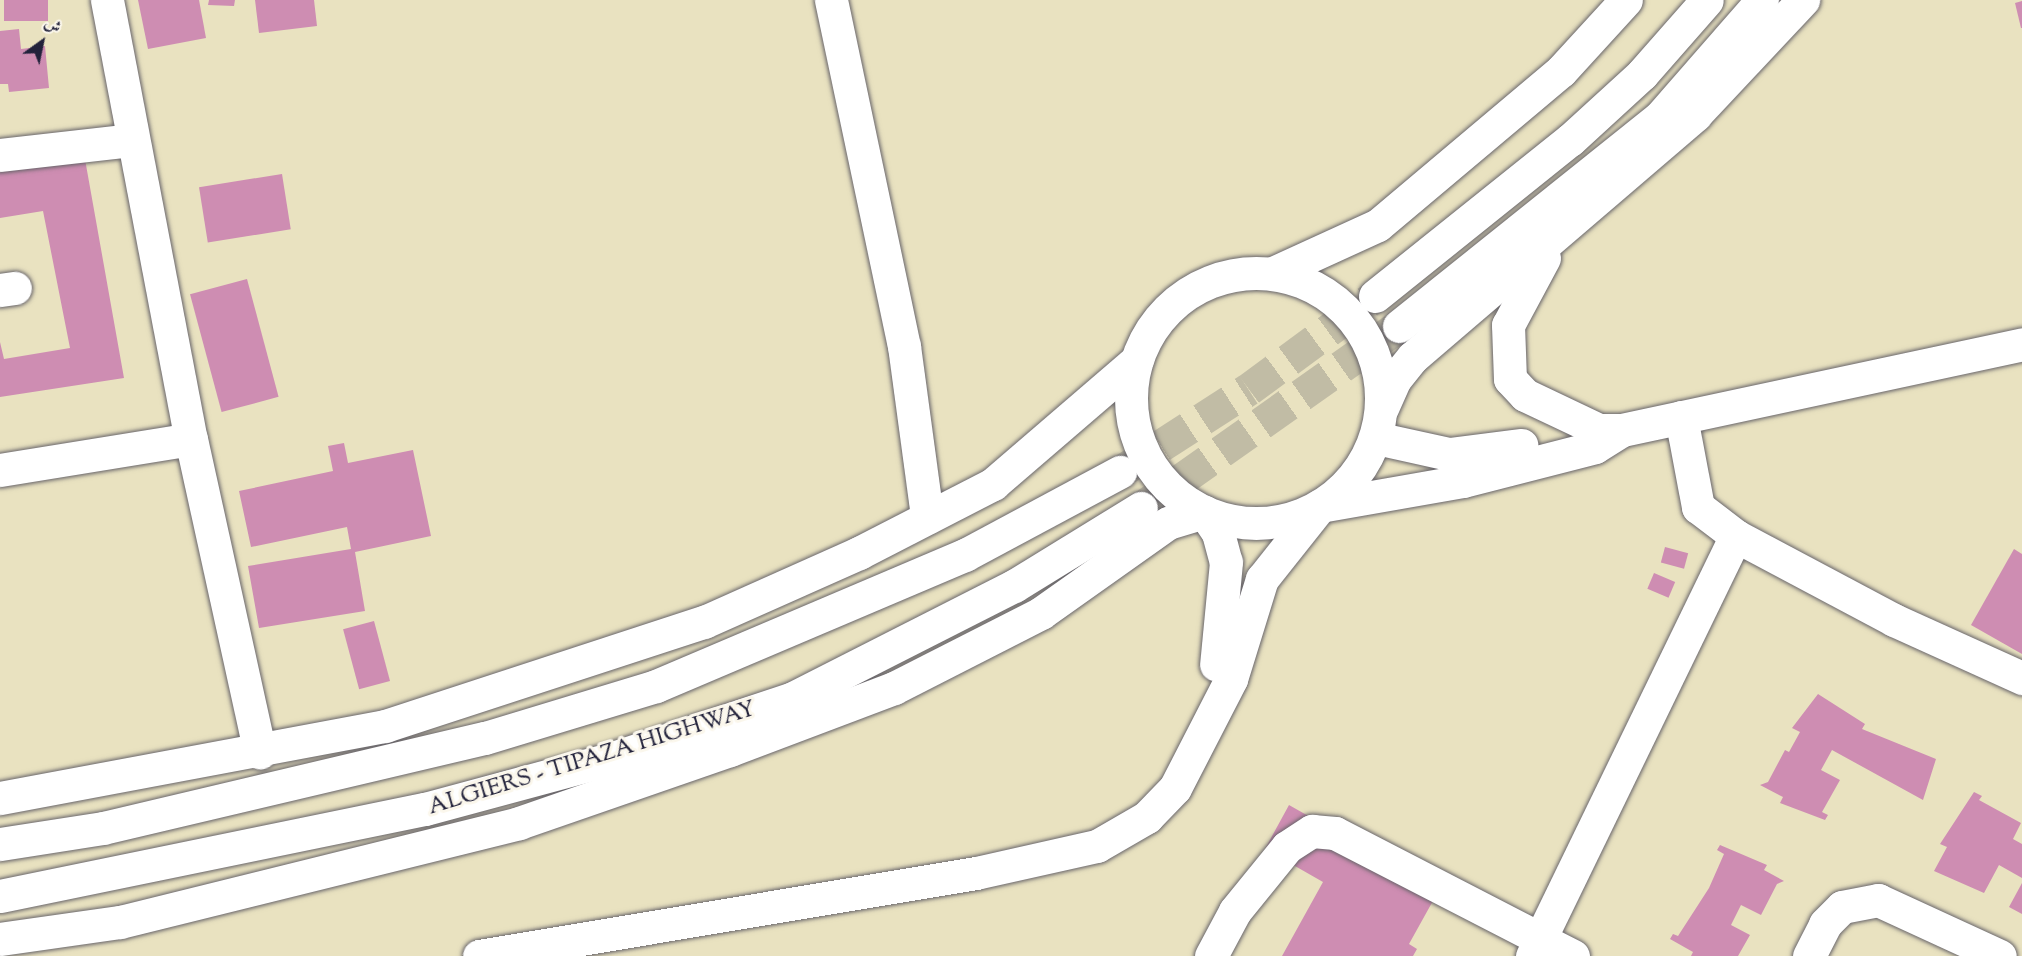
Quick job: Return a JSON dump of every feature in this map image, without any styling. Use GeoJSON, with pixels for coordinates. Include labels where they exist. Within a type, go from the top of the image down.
{"type":"FeatureCollection","features":[{"type":"Feature","properties":{"kind":"main road"},"geometry":{"type":"LineString","coordinates":[[107,0],[191,439],[260,752]]}},
{"type":"Feature","properties":{"kind":"main road"},"geometry":{"type":"LineString","coordinates":[[831,0],[904,346],[927,517]]}},
{"type":"Feature","properties":{"kind":"main road"},"geometry":{"type":"LineString","coordinates":[[1273,273],[1378,225],[1561,71],[1626,0]]}},
{"type":"Feature","properties":{"kind":"main road"},"geometry":{"type":"LineString","coordinates":[[1375,296],[1570,140],[1642,74],[1707,0]]}},
{"type":"Feature","properties":{"kind":"main road"},"geometry":{"type":"LineString","coordinates":[[1399,326],[1534,223],[1660,117],[1762,0]]}},
{"type":"Feature","properties":{"kind":"main road"},"geometry":{"type":"LineString","coordinates":[[479,956],[976,873],[1097,846],[1147,817],[1175,788],[1204,738],[1231,679],[1262,579],[1320,506],[1363,465],[1395,379],[1413,357],[1565,229],[1695,115],[1803,0]]}},
{"type":"Feature","properties":{"kind":"main road"},"geometry":{"type":"LineString","coordinates":[[0,155],[132,140]]}},
{"type":"Feature","properties":{"kind":"main road"},"geometry":{"type":"LineString","coordinates":[[1565,229],[1526,285],[1508,325],[1505,354],[1510,379],[1525,395],[1611,430]]}},
{"type":"Feature","properties":{"kind":"main road"},"geometry":{"type":"LineString","coordinates":[[1379,423],[1377,366],[1354,319],[1332,297],[1273,273],[1237,273],[1183,296],[1150,329],[1136,361],[1132,411],[1142,450],[1179,496],[1204,512],[1263,523],[1320,506],[1463,481],[1595,447],[1611,430]]}},
{"type":"Feature","properties":{"kind":"main road"},"geometry":{"type":"LineString","coordinates":[[1379,423],[1449,454],[1611,430],[1681,417],[2022,344]]}},
{"type":"Feature","properties":{"kind":"main road"},"geometry":{"type":"LineString","coordinates":[[0,798],[260,752],[385,726],[704,622],[993,484],[1136,361]]}},
{"type":"Feature","properties":{"kind":"main road"},"geometry":{"type":"LineString","coordinates":[[1681,417],[1698,507],[1736,536],[1894,620],[2022,678]]}},
{"type":"Feature","properties":{"kind":"main road"},"geometry":{"type":"LineString","coordinates":[[0,470],[191,439]]}},
{"type":"Feature","properties":{"kind":"main road"},"geometry":{"type":"LineString","coordinates":[[0,844],[103,828],[453,746],[656,687],[965,555],[1120,472]]}},
{"type":"Feature","properties":{"kind":"main road","name":"ALGIERS - TIPAZA HIGHWAY"},"geometry":{"type":"LineString","coordinates":[[0,896],[425,809],[607,760],[782,702],[908,644],[1141,508]]}},
{"type":"Feature","properties":{"kind":"main road"},"geometry":{"type":"LineString","coordinates":[[1204,512],[1222,545],[1227,587],[1204,738]]}},
{"type":"Feature","properties":{"kind":"main road"},"geometry":{"type":"LineString","coordinates":[[0,939],[120,922],[486,832],[730,750],[894,688],[1041,613],[1168,523],[1204,512]]}},
{"type":"Feature","properties":{"kind":"main road"},"geometry":{"type":"LineString","coordinates":[[1536,948],[1736,536]]}},
{"type":"Feature","properties":{"kind":"main road"},"geometry":{"type":"LineString","coordinates":[[1211,956],[1257,883],[1287,847],[1312,831],[1335,833],[1536,948],[1573,956]]}},
{"type":"Feature","properties":{"kind":"main road"},"geometry":{"type":"LineString","coordinates":[[1809,956],[1825,924],[1842,907],[1878,900],[2000,956]]}},
{"type":"Feature","properties":{"kind":"building"},"geometry":{"type":"Polygon","coordinates":[[[4,0],[48,0],[48,21],[4,21],[4,0]]]}},
{"type":"Feature","properties":{"kind":"building"},"geometry":{"type":"Polygon","coordinates":[[[138,0],[199,0],[206,38],[148,49],[138,0]]]}},
{"type":"Feature","properties":{"kind":"building"},"geometry":{"type":"Polygon","coordinates":[[[209,0],[235,0],[234,6],[208,5],[209,0]]]}},
{"type":"Feature","properties":{"kind":"building"},"geometry":{"type":"Polygon","coordinates":[[[255,0],[314,0],[317,26],[259,33],[255,0]]]}},
{"type":"Feature","properties":{"kind":"building"},"geometry":{"type":"Polygon","coordinates":[[[2022,1],[2022,28],[2021,28],[2015,3],[2022,1]]]}},
{"type":"Feature","properties":{"kind":"building"},"geometry":{"type":"Polygon","coordinates":[[[19,29],[21,49],[45,46],[49,88],[9,92],[8,84],[0,84],[0,31],[19,29]]]}},
{"type":"Feature","properties":{"kind":"building"},"geometry":{"type":"Polygon","coordinates":[[[83,148],[124,378],[0,397],[0,342],[4,359],[70,348],[43,211],[0,218],[0,163],[83,148]]]}},
{"type":"Feature","properties":{"kind":"building"},"geometry":{"type":"Polygon","coordinates":[[[282,174],[291,229],[208,242],[199,187],[282,174]]]}},
{"type":"Feature","properties":{"kind":"building"},"geometry":{"type":"Polygon","coordinates":[[[247,279],[279,397],[222,412],[190,294],[247,279]]]}},
{"type":"Feature","properties":{"kind":"building"},"geometry":{"type":"Polygon","coordinates":[[[344,443],[348,463],[413,450],[431,536],[355,552],[365,611],[259,628],[248,566],[351,549],[347,527],[251,547],[239,491],[333,471],[328,446],[344,443]]]}},
{"type":"Feature","properties":{"kind":"building"},"geometry":{"type":"Polygon","coordinates":[[[1665,547],[1688,553],[1684,569],[1661,562],[1665,547]]]}},
{"type":"Feature","properties":{"kind":"building"},"geometry":{"type":"Polygon","coordinates":[[[2014,549],[2022,554],[2022,654],[1971,625],[2014,549]]]}},
{"type":"Feature","properties":{"kind":"building"},"geometry":{"type":"Polygon","coordinates":[[[1654,573],[1675,582],[1669,598],[1647,589],[1654,573]]]}},
{"type":"Feature","properties":{"kind":"building"},"geometry":{"type":"Polygon","coordinates":[[[374,621],[390,681],[359,689],[343,629],[374,621]]]}},
{"type":"Feature","properties":{"kind":"building"},"geometry":{"type":"Polygon","coordinates":[[[1818,694],[1865,724],[1862,729],[1936,759],[1923,800],[1832,750],[1821,770],[1840,780],[1822,812],[1828,815],[1825,820],[1780,803],[1783,797],[1760,785],[1768,782],[1785,750],[1789,752],[1800,732],[1792,728],[1818,694]]]}},
{"type":"Feature","properties":{"kind":"building"},"geometry":{"type":"Polygon","coordinates":[[[1974,792],[1982,796],[1979,800],[2021,823],[2013,839],[2022,844],[2022,878],[1999,865],[1984,893],[1934,871],[1947,847],[1940,844],[1974,792]]]}},
{"type":"Feature","properties":{"kind":"building"},"geometry":{"type":"Polygon","coordinates":[[[1289,805],[1439,890],[1409,944],[1417,949],[1413,956],[1282,956],[1323,882],[1265,849],[1289,805]]]}},
{"type":"Feature","properties":{"kind":"building"},"geometry":{"type":"Polygon","coordinates":[[[1720,845],[1767,865],[1764,870],[1784,881],[1777,884],[1761,915],[1741,905],[1731,925],[1750,935],[1738,956],[1691,956],[1693,952],[1670,939],[1673,934],[1678,936],[1709,888],[1724,854],[1717,850],[1720,845]]]}},
{"type":"Feature","properties":{"kind":"building"},"geometry":{"type":"Polygon","coordinates":[[[2022,883],[2022,914],[2009,907],[2022,883]]]}},
{"type":"Feature","properties":{"kind":"tunnel"},"geometry":{"type":"LineString","coordinates":[[1120,472],[1249,389],[1375,296]]}},
{"type":"Feature","properties":{"kind":"tunnel"},"geometry":{"type":"LineString","coordinates":[[1141,508],[1399,326]]}}]}
